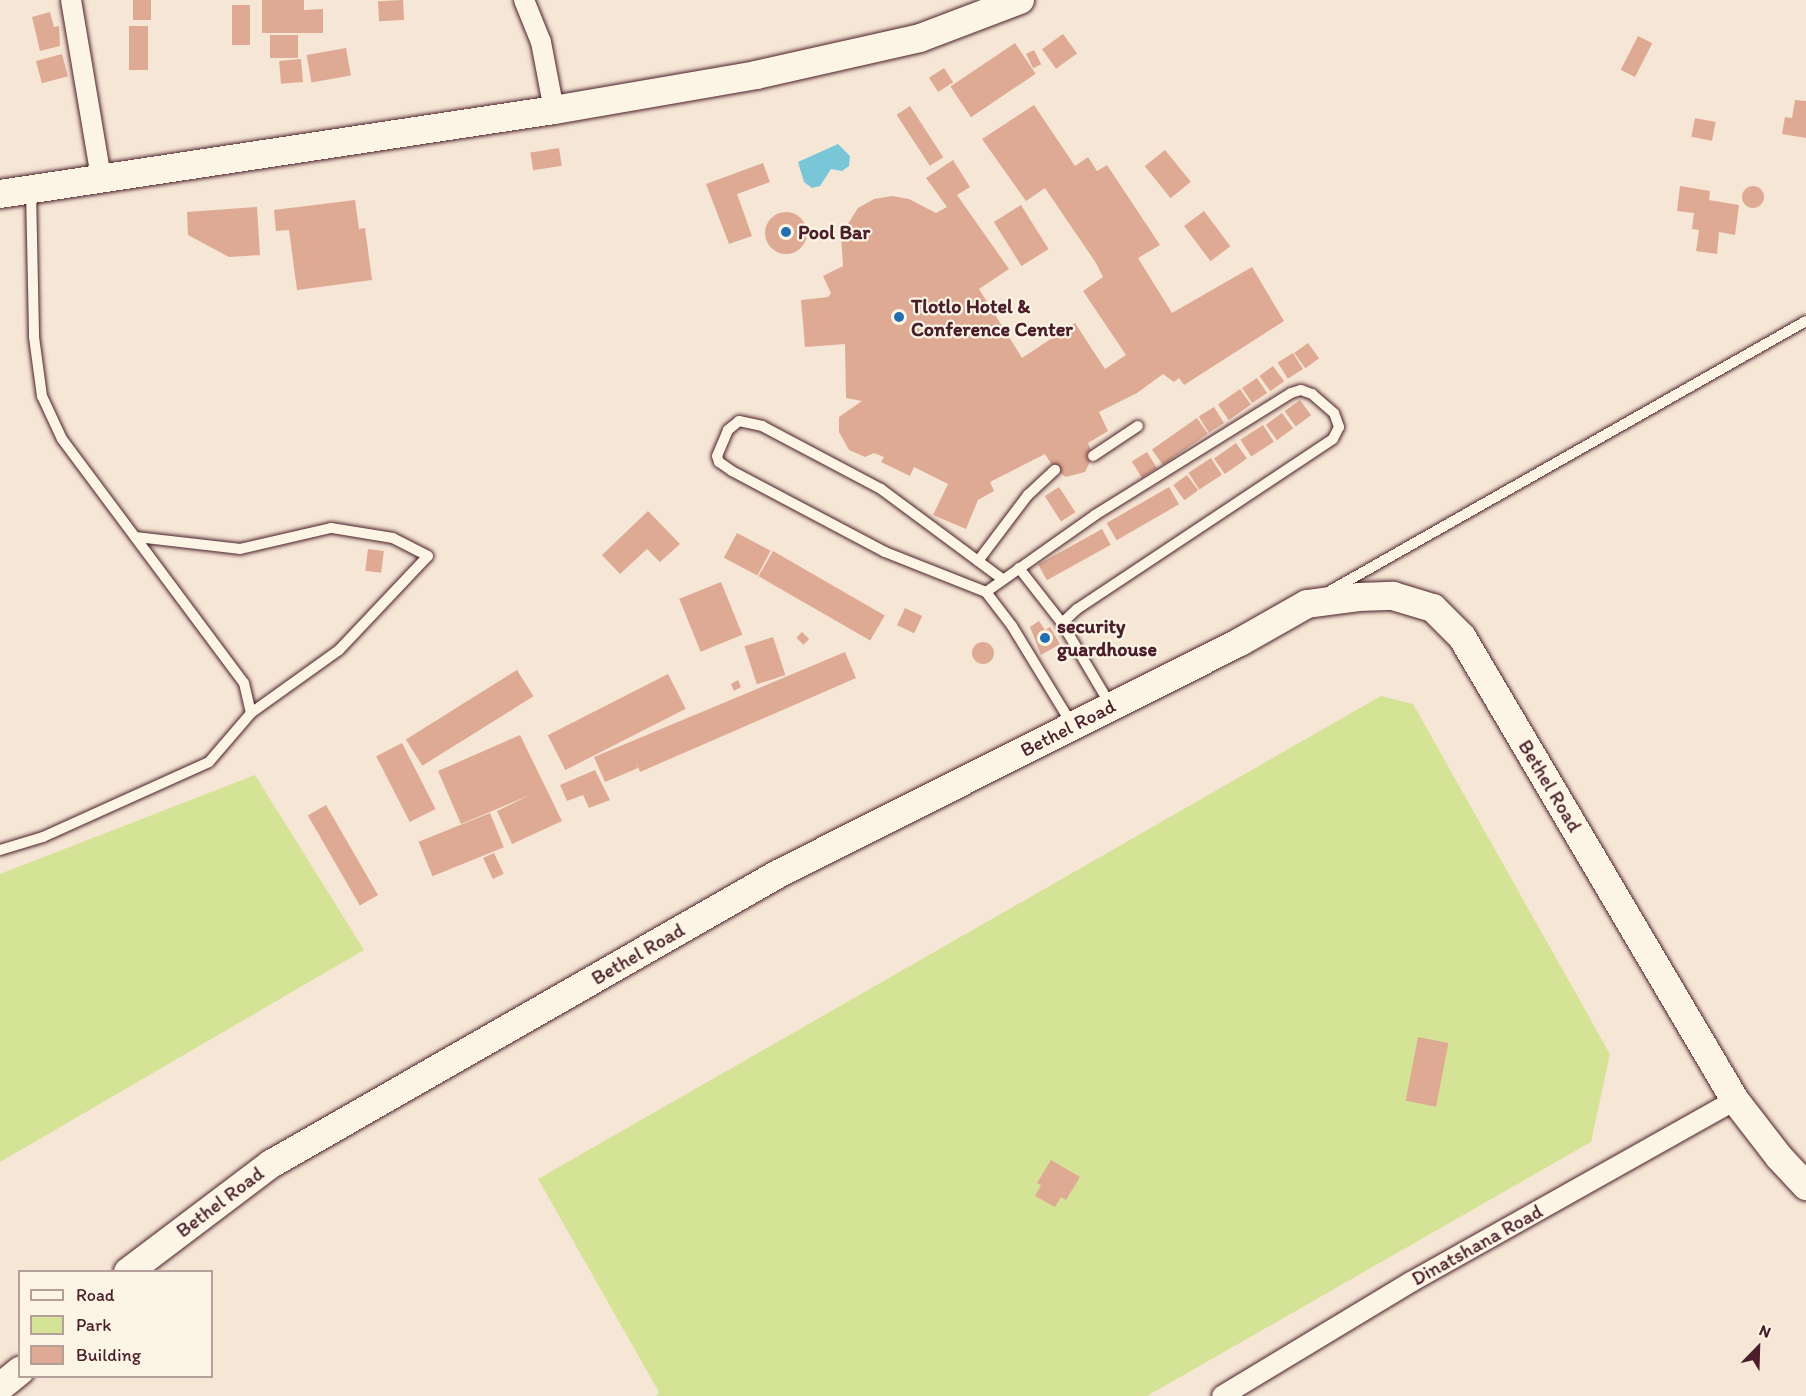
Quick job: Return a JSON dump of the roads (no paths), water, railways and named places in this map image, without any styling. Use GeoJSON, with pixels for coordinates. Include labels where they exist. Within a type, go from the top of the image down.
{"type":"FeatureCollection","features":[{"type":"Feature","properties":{"kind":"street"},"geometry":{"type":"LineString","coordinates":[[70,0],[101,178]]}},
{"type":"Feature","properties":{"kind":"street"},"geometry":{"type":"LineString","coordinates":[[524,0],[541,42],[554,110]]}},
{"type":"Feature","properties":{"kind":"street"},"geometry":{"type":"LineString","coordinates":[[0,194],[554,110],[756,75],[920,38],[1020,0]]}},
{"type":"Feature","properties":{"kind":"street","name":"Bethel Road"},"geometry":{"type":"LineString","coordinates":[[131,1270],[281,1158],[778,874],[1111,707],[1307,604],[1393,596],[1433,608],[1462,637],[1735,1100],[1779,1157],[1806,1186]]}},
{"type":"Feature","properties":{"kind":"street","name":"Dinatshana Road"},"geometry":{"type":"LineString","coordinates":[[1222,1396],[1411,1282],[1735,1100]]}},
{"type":"Feature","properties":{"kind":"street"},"geometry":{"type":"LineString","coordinates":[[0,1387],[18,1373]]}},
{"type":"Feature","properties":{"kind":"lane"},"geometry":{"type":"LineString","coordinates":[[31,189],[34,337],[42,396],[62,439],[244,683],[251,713]]}},
{"type":"Feature","properties":{"kind":"lane"},"geometry":{"type":"LineString","coordinates":[[1307,604],[1806,321]]}},
{"type":"Feature","properties":{"kind":"lane"},"geometry":{"type":"LineString","coordinates":[[986,591],[1001,578],[1095,515],[1291,393],[1301,390],[1312,394],[1334,413],[1339,427],[1320,450],[1077,609],[1062,623]]}},
{"type":"Feature","properties":{"kind":"lane"},"geometry":{"type":"LineString","coordinates":[[1001,578],[881,489],[762,426],[739,421],[728,430],[721,445],[719,462],[732,471],[885,552],[986,591],[1012,626],[1073,726]]}},
{"type":"Feature","properties":{"kind":"lane"},"geometry":{"type":"LineString","coordinates":[[1093,456],[1138,426]]}},
{"type":"Feature","properties":{"kind":"lane"},"geometry":{"type":"LineString","coordinates":[[978,561],[1028,495],[1055,471]]}},
{"type":"Feature","properties":{"kind":"lane"},"geometry":{"type":"LineString","coordinates":[[0,850],[43,837],[209,762],[251,713],[339,650],[428,556],[393,538],[331,528],[240,549],[136,537]]}},
{"type":"Feature","properties":{"kind":"lane"},"geometry":{"type":"LineString","coordinates":[[1019,568],[1062,623],[1111,707]]}},
{"type":"Feature","properties":{"kind":"water"},"geometry":{"type":"Polygon","coordinates":[[[838,144],[850,156],[849,166],[842,171],[831,169],[820,186],[812,188],[804,182],[798,162],[838,144]]]}},
{"type":"Feature","properties":{"kind":"place","name":"Pool Bar"},"geometry":{"type":"Point","coordinates":[786,232]}},
{"type":"Feature","properties":{"kind":"place","name":"Tlotlo Hotel & Conference Center"},"geometry":{"type":"Point","coordinates":[899,317]}},
{"type":"Feature","properties":{"kind":"place","name":"security guardhouse"},"geometry":{"type":"Point","coordinates":[1045,638]}}]}
